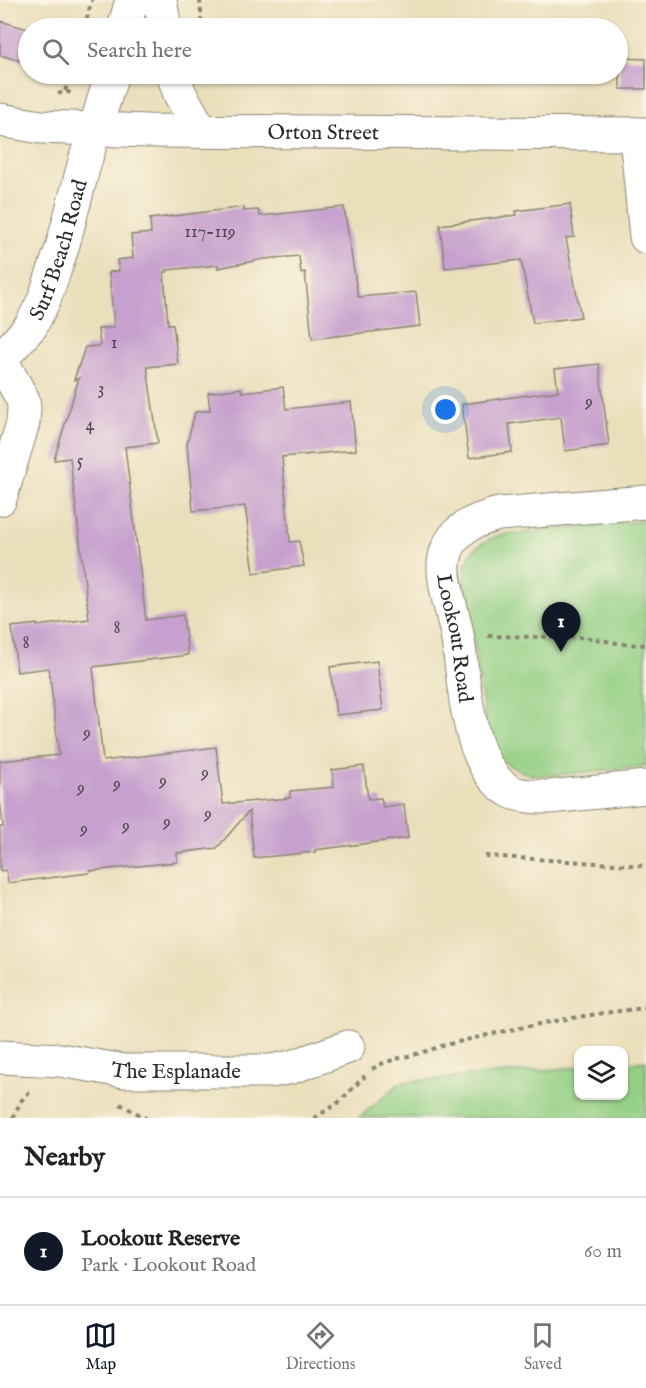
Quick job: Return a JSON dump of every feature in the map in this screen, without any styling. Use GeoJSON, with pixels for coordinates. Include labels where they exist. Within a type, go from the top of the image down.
{"type":"FeatureCollection","features":[{"type":"Feature","properties":{"kind":"street"},"geometry":{"type":"LineString","coordinates":[[127,18],[132,0]]}},
{"type":"Feature","properties":{"kind":"street"},"geometry":{"type":"LineString","coordinates":[[160,0],[163,18]]}},
{"type":"Feature","properties":{"kind":"street","name":"Surf Beach Road"},"geometry":{"type":"LineString","coordinates":[[0,358],[31,326],[44,300],[62,248],[85,161],[109,84]]}},
{"type":"Feature","properties":{"kind":"street"},"geometry":{"type":"LineString","coordinates":[[177,84],[201,131]]}},
{"type":"Feature","properties":{"kind":"street","name":"Orton Street"},"geometry":{"type":"LineString","coordinates":[[0,120],[41,127],[95,130],[640,134]]}},
{"type":"Feature","properties":{"kind":"street"},"geometry":{"type":"LineString","coordinates":[[640,134],[638,155],[646,237]]}},
{"type":"Feature","properties":{"kind":"street"},"geometry":{"type":"LineString","coordinates":[[0,358],[23,400],[24,407],[23,423],[0,499]]}},
{"type":"Feature","properties":{"kind":"street","name":"Lookout Road"},"geometry":{"type":"LineString","coordinates":[[646,502],[499,514],[478,519],[460,530],[451,542],[445,556],[444,571],[472,730],[484,761],[501,784],[516,794],[537,797],[646,787]]}},
{"type":"Feature","properties":{"kind":"street","name":"The Esplanade"},"geometry":{"type":"LineString","coordinates":[[0,1057],[60,1060],[123,1071],[271,1071],[348,1047]]}},
{"type":"Feature","properties":{"kind":"path"},"geometry":{"type":"LineString","coordinates":[[87,18],[92,0]]}},
{"type":"Feature","properties":{"kind":"path"},"geometry":{"type":"LineString","coordinates":[[200,0],[201,18]]}},
{"type":"Feature","properties":{"kind":"path"},"geometry":{"type":"LineString","coordinates":[[65,92],[67,84]]}},
{"type":"Feature","properties":{"kind":"path"},"geometry":{"type":"LineString","coordinates":[[457,635],[561,636],[646,645]]}},
{"type":"Feature","properties":{"kind":"path"},"geometry":{"type":"LineString","coordinates":[[485,856],[646,866]]}},
{"type":"Feature","properties":{"kind":"path"},"geometry":{"type":"LineString","coordinates":[[314,1118],[337,1104],[366,1074],[383,1062],[534,1025],[646,1008]]}},
{"type":"Feature","properties":{"kind":"green space"},"geometry":{"type":"Polygon","coordinates":[[[646,520],[646,766],[536,776],[507,764],[491,743],[486,726],[464,579],[470,556],[479,546],[499,535],[646,520]]]}},
{"type":"Feature","properties":{"kind":"green space"},"geometry":{"type":"Polygon","coordinates":[[[646,1061],[646,1118],[359,1118],[401,1082],[574,1067],[574,1100],[628,1100],[628,1063],[646,1061]]]}},
{"type":"Feature","properties":{"kind":"building"},"geometry":{"type":"Polygon","coordinates":[[[0,21],[18,26],[18,60],[0,55],[0,21]]]}},
{"type":"Feature","properties":{"kind":"building"},"geometry":{"type":"Polygon","coordinates":[[[628,58],[646,59],[646,89],[620,89],[620,84],[628,84],[628,58]]]}},
{"type":"Feature","properties":{"kind":"building"},"geometry":{"type":"Polygon","coordinates":[[[570,204],[574,237],[566,238],[581,317],[533,323],[521,260],[445,268],[440,225],[517,215],[516,211],[570,204]]]}},
{"type":"Feature","properties":{"kind":"building"},"geometry":{"type":"Polygon","coordinates":[[[244,207],[244,211],[258,210],[260,216],[344,207],[358,297],[416,292],[420,326],[312,339],[305,272],[301,273],[299,256],[264,259],[218,268],[218,265],[164,272],[168,324],[173,324],[178,364],[147,367],[158,443],[125,447],[146,620],[183,615],[188,655],[93,667],[103,761],[216,747],[223,804],[290,798],[290,791],[334,787],[332,770],[364,766],[368,799],[381,798],[383,807],[404,804],[408,838],[315,850],[315,852],[254,858],[249,811],[217,848],[177,853],[177,862],[8,883],[6,870],[0,871],[0,827],[3,827],[0,761],[59,755],[49,668],[17,672],[12,627],[89,619],[70,458],[54,460],[79,378],[74,380],[85,347],[100,346],[98,329],[114,327],[109,272],[119,271],[117,260],[133,258],[131,235],[151,233],[150,219],[244,207]]]}},
{"type":"Feature","properties":{"kind":"building"},"geometry":{"type":"Polygon","coordinates":[[[599,364],[609,445],[565,451],[561,417],[509,424],[512,452],[469,458],[462,404],[558,391],[555,369],[599,364]]]}},
{"type":"Feature","properties":{"kind":"building"},"geometry":{"type":"Polygon","coordinates":[[[283,387],[286,409],[351,402],[356,450],[282,457],[290,542],[299,541],[304,566],[254,573],[245,506],[193,511],[187,444],[195,412],[210,410],[208,393],[241,388],[242,392],[283,387]]]}},
{"type":"Feature","properties":{"kind":"building"},"geometry":{"type":"Polygon","coordinates":[[[377,661],[383,710],[336,715],[330,667],[377,661]]]}},
{"type":"Feature","properties":{"kind":"place","name":"Lookout Reserve"},"geometry":{"type":"Point","coordinates":[561,652]}}]}
